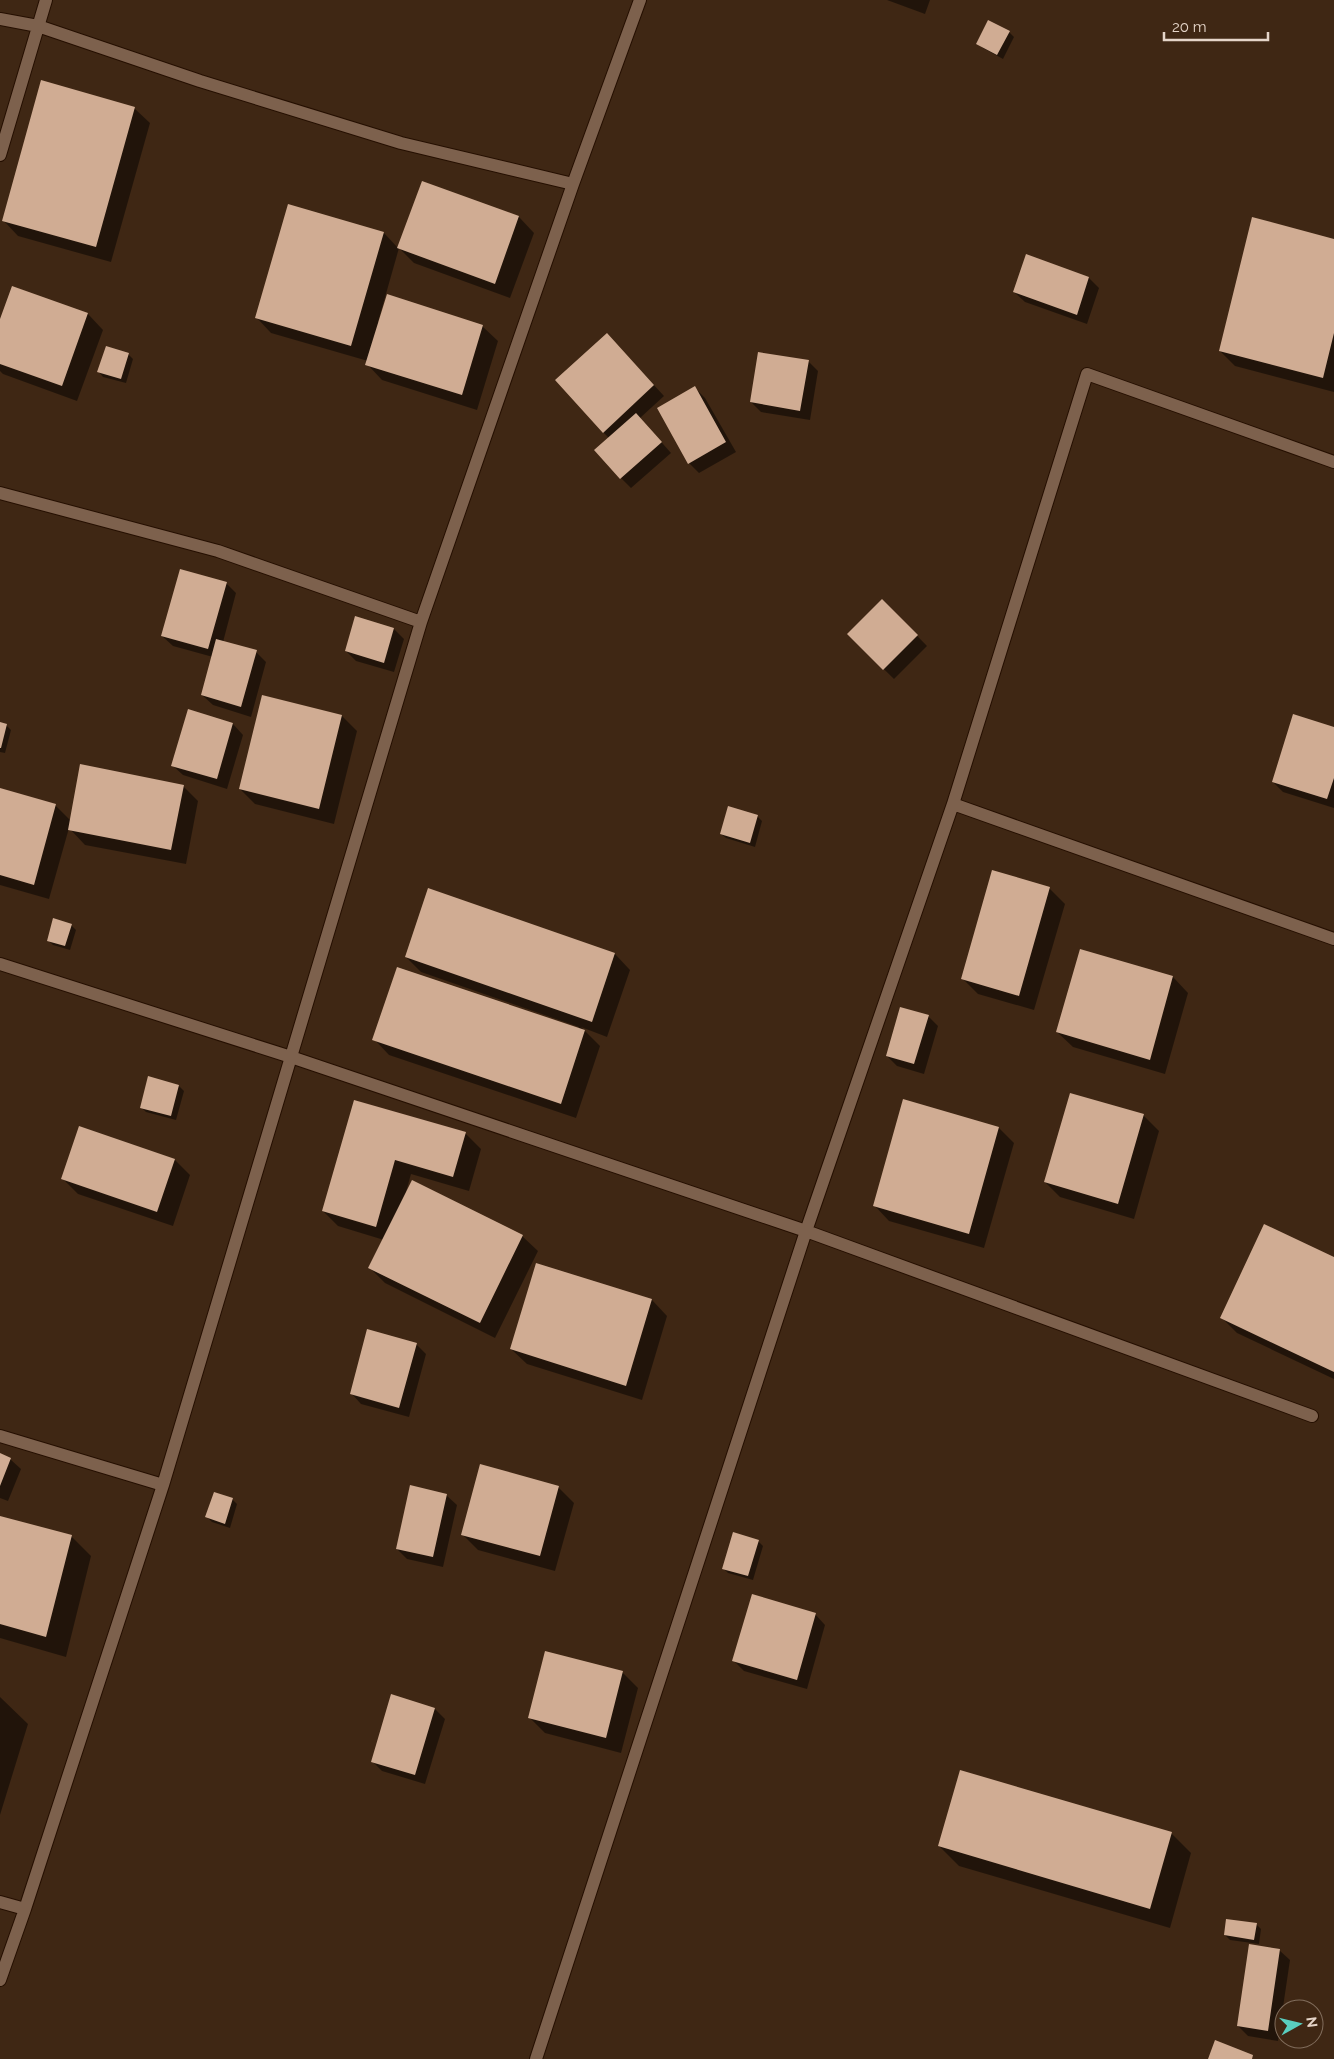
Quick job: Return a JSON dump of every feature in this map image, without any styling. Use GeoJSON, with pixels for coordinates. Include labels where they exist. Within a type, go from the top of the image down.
{"type":"FeatureCollection","features":[{"type":"Feature","properties":{"kind":"street"},"geometry":{"type":"LineString","coordinates":[[0,155],[46,0]]}},
{"type":"Feature","properties":{"kind":"street"},"geometry":{"type":"LineString","coordinates":[[0,1980],[25,1909],[163,1485],[421,622],[573,184],[640,0]]}},
{"type":"Feature","properties":{"kind":"street"},"geometry":{"type":"LineString","coordinates":[[0,19],[38,26],[200,81],[401,143],[573,184]]}},
{"type":"Feature","properties":{"kind":"street"},"geometry":{"type":"LineString","coordinates":[[536,2059],[806,1231],[953,804],[1087,374],[1334,462]]}},
{"type":"Feature","properties":{"kind":"street"},"geometry":{"type":"LineString","coordinates":[[0,493],[218,550],[421,622]]}},
{"type":"Feature","properties":{"kind":"street"},"geometry":{"type":"LineString","coordinates":[[953,804],[1334,939]]}},
{"type":"Feature","properties":{"kind":"street"},"geometry":{"type":"LineString","coordinates":[[0,964],[291,1057],[806,1231],[1312,1416]]}},
{"type":"Feature","properties":{"kind":"street"},"geometry":{"type":"LineString","coordinates":[[0,1436],[163,1485]]}},
{"type":"Feature","properties":{"kind":"street"},"geometry":{"type":"LineString","coordinates":[[0,1902],[25,1909]]}},
{"type":"Feature","properties":{"kind":"building"},"geometry":{"type":"Polygon","coordinates":[[[988,20],[1010,31],[997,55],[976,44],[988,20]]]}},
{"type":"Feature","properties":{"kind":"building"},"geometry":{"type":"Polygon","coordinates":[[[41,80],[135,107],[96,247],[2,221],[41,80]]]}},
{"type":"Feature","properties":{"kind":"building"},"geometry":{"type":"Polygon","coordinates":[[[422,181],[519,216],[495,284],[397,248],[422,181]]]}},
{"type":"Feature","properties":{"kind":"building"},"geometry":{"type":"Polygon","coordinates":[[[288,204],[384,232],[351,346],[255,318],[288,204]]]}},
{"type":"Feature","properties":{"kind":"building"},"geometry":{"type":"Polygon","coordinates":[[[1252,217],[1334,239],[1334,333],[1323,378],[1219,351],[1252,217]]]}},
{"type":"Feature","properties":{"kind":"building"},"geometry":{"type":"Polygon","coordinates":[[[1026,254],[1089,277],[1077,315],[1013,292],[1026,254]]]}},
{"type":"Feature","properties":{"kind":"building"},"geometry":{"type":"Polygon","coordinates":[[[12,286],[88,313],[62,386],[0,364],[0,319],[12,286]]]}},
{"type":"Feature","properties":{"kind":"building"},"geometry":{"type":"Polygon","coordinates":[[[387,294],[483,325],[462,395],[365,365],[387,294]]]}},
{"type":"Feature","properties":{"kind":"building"},"geometry":{"type":"Polygon","coordinates":[[[607,333],[654,385],[603,433],[555,380],[607,333]]]}},
{"type":"Feature","properties":{"kind":"building"},"geometry":{"type":"Polygon","coordinates":[[[106,346],[129,353],[121,379],[97,372],[106,346]]]}},
{"type":"Feature","properties":{"kind":"building"},"geometry":{"type":"Polygon","coordinates":[[[758,352],[809,360],[800,411],[750,402],[758,352]]]}},
{"type":"Feature","properties":{"kind":"building"},"geometry":{"type":"Polygon","coordinates":[[[695,386],[726,442],[688,464],[657,408],[695,386]]]}},
{"type":"Feature","properties":{"kind":"building"},"geometry":{"type":"Polygon","coordinates":[[[636,413],[662,442],[620,479],[594,450],[636,413]]]}},
{"type":"Feature","properties":{"kind":"building"},"geometry":{"type":"Polygon","coordinates":[[[180,569],[227,582],[208,649],[161,636],[180,569]]]}},
{"type":"Feature","properties":{"kind":"building"},"geometry":{"type":"Polygon","coordinates":[[[882,599],[918,635],[883,670],[847,634],[882,599]]]}},
{"type":"Feature","properties":{"kind":"building"},"geometry":{"type":"Polygon","coordinates":[[[355,616],[394,628],[384,663],[345,651],[355,616]]]}},
{"type":"Feature","properties":{"kind":"building"},"geometry":{"type":"Polygon","coordinates":[[[216,639],[257,650],[241,707],[201,695],[216,639]]]}},
{"type":"Feature","properties":{"kind":"building"},"geometry":{"type":"Polygon","coordinates":[[[262,695],[342,715],[319,809],[239,789],[262,695]]]}},
{"type":"Feature","properties":{"kind":"building"},"geometry":{"type":"Polygon","coordinates":[[[188,709],[233,723],[217,779],[171,766],[188,709]]]}},
{"type":"Feature","properties":{"kind":"building"},"geometry":{"type":"Polygon","coordinates":[[[1293,714],[1334,727],[1334,778],[1327,799],[1272,782],[1293,714]]]}},
{"type":"Feature","properties":{"kind":"building"},"geometry":{"type":"Polygon","coordinates":[[[0,722],[7,724],[1,748],[0,748],[0,722]]]}},
{"type":"Feature","properties":{"kind":"building"},"geometry":{"type":"Polygon","coordinates":[[[80,764],[184,785],[171,850],[68,830],[80,764]]]}},
{"type":"Feature","properties":{"kind":"building"},"geometry":{"type":"Polygon","coordinates":[[[0,788],[56,804],[34,885],[0,875],[0,788]]]}},
{"type":"Feature","properties":{"kind":"building"},"geometry":{"type":"Polygon","coordinates":[[[728,806],[758,815],[750,843],[720,834],[728,806]]]}},
{"type":"Feature","properties":{"kind":"building"},"geometry":{"type":"Polygon","coordinates":[[[992,870],[1050,887],[1019,996],[961,979],[992,870]]]}},
{"type":"Feature","properties":{"kind":"building"},"geometry":{"type":"Polygon","coordinates":[[[428,888],[615,953],[592,1022],[405,957],[428,888]]]}},
{"type":"Feature","properties":{"kind":"building"},"geometry":{"type":"Polygon","coordinates":[[[53,918],[72,924],[65,946],[47,941],[53,918]]]}},
{"type":"Feature","properties":{"kind":"building"},"geometry":{"type":"Polygon","coordinates":[[[1080,949],[1173,976],[1150,1060],[1056,1032],[1080,949]]]}},
{"type":"Feature","properties":{"kind":"building"},"geometry":{"type":"Polygon","coordinates":[[[397,967],[585,1030],[561,1104],[372,1040],[397,967]]]}},
{"type":"Feature","properties":{"kind":"building"},"geometry":{"type":"Polygon","coordinates":[[[900,1007],[929,1015],[914,1064],[886,1056],[900,1007]]]}},
{"type":"Feature","properties":{"kind":"building"},"geometry":{"type":"Polygon","coordinates":[[[148,1076],[179,1085],[171,1116],[140,1108],[148,1076]]]}},
{"type":"Feature","properties":{"kind":"building"},"geometry":{"type":"Polygon","coordinates":[[[1070,1093],[1144,1114],[1118,1204],[1044,1182],[1070,1093]]]}},
{"type":"Feature","properties":{"kind":"building"},"geometry":{"type":"Polygon","coordinates":[[[903,1099],[999,1127],[969,1234],[873,1206],[903,1099]]]}},
{"type":"Feature","properties":{"kind":"building"},"geometry":{"type":"Polygon","coordinates":[[[354,1100],[466,1132],[453,1177],[395,1160],[376,1227],[322,1211],[354,1100]]]}},
{"type":"Feature","properties":{"kind":"building"},"geometry":{"type":"Polygon","coordinates":[[[79,1126],[175,1159],[157,1212],[61,1179],[79,1126]]]}},
{"type":"Feature","properties":{"kind":"building"},"geometry":{"type":"Polygon","coordinates":[[[412,1180],[523,1235],[480,1323],[368,1268],[412,1180]]]}},
{"type":"Feature","properties":{"kind":"building"},"geometry":{"type":"Polygon","coordinates":[[[1264,1224],[1334,1257],[1334,1372],[1220,1318],[1264,1224]]]}},
{"type":"Feature","properties":{"kind":"building"},"geometry":{"type":"Polygon","coordinates":[[[536,1263],[652,1299],[626,1386],[510,1349],[536,1263]]]}},
{"type":"Feature","properties":{"kind":"building"},"geometry":{"type":"Polygon","coordinates":[[[367,1329],[417,1343],[399,1408],[350,1394],[367,1329]]]}},
{"type":"Feature","properties":{"kind":"building"},"geometry":{"type":"Polygon","coordinates":[[[0,1453],[11,1458],[0,1486],[0,1453]]]}},
{"type":"Feature","properties":{"kind":"building"},"geometry":{"type":"Polygon","coordinates":[[[480,1464],[559,1486],[540,1556],[461,1535],[480,1464]]]}},
{"type":"Feature","properties":{"kind":"building"},"geometry":{"type":"Polygon","coordinates":[[[410,1485],[447,1494],[433,1557],[396,1549],[410,1485]]]}},
{"type":"Feature","properties":{"kind":"building"},"geometry":{"type":"Polygon","coordinates":[[[214,1492],[233,1498],[225,1524],[205,1517],[214,1492]]]}},
{"type":"Feature","properties":{"kind":"building"},"geometry":{"type":"Polygon","coordinates":[[[0,1516],[72,1535],[46,1637],[0,1624],[0,1516]]]}},
{"type":"Feature","properties":{"kind":"building"},"geometry":{"type":"Polygon","coordinates":[[[733,1532],[759,1540],[748,1576],[722,1569],[733,1532]]]}},
{"type":"Feature","properties":{"kind":"building"},"geometry":{"type":"Polygon","coordinates":[[[752,1594],[816,1613],[797,1680],[732,1661],[752,1594]]]}},
{"type":"Feature","properties":{"kind":"building"},"geometry":{"type":"Polygon","coordinates":[[[545,1651],[623,1671],[606,1738],[528,1718],[545,1651]]]}},
{"type":"Feature","properties":{"kind":"building"},"geometry":{"type":"Polygon","coordinates":[[[391,1694],[435,1708],[415,1775],[371,1762],[391,1694]]]}},
{"type":"Feature","properties":{"kind":"building"},"geometry":{"type":"Polygon","coordinates":[[[960,1770],[1172,1832],[1150,1909],[938,1846],[960,1770]]]}},
{"type":"Feature","properties":{"kind":"building"},"geometry":{"type":"Polygon","coordinates":[[[1226,1919],[1257,1923],[1254,1940],[1224,1935],[1226,1919]]]}},
{"type":"Feature","properties":{"kind":"building"},"geometry":{"type":"Polygon","coordinates":[[[1249,1944],[1280,1949],[1268,2031],[1237,2026],[1249,1944]]]}},
{"type":"Feature","properties":{"kind":"building"},"geometry":{"type":"Polygon","coordinates":[[[1215,2040],[1253,2055],[1252,2059],[1208,2059],[1215,2040]]]}}]}
